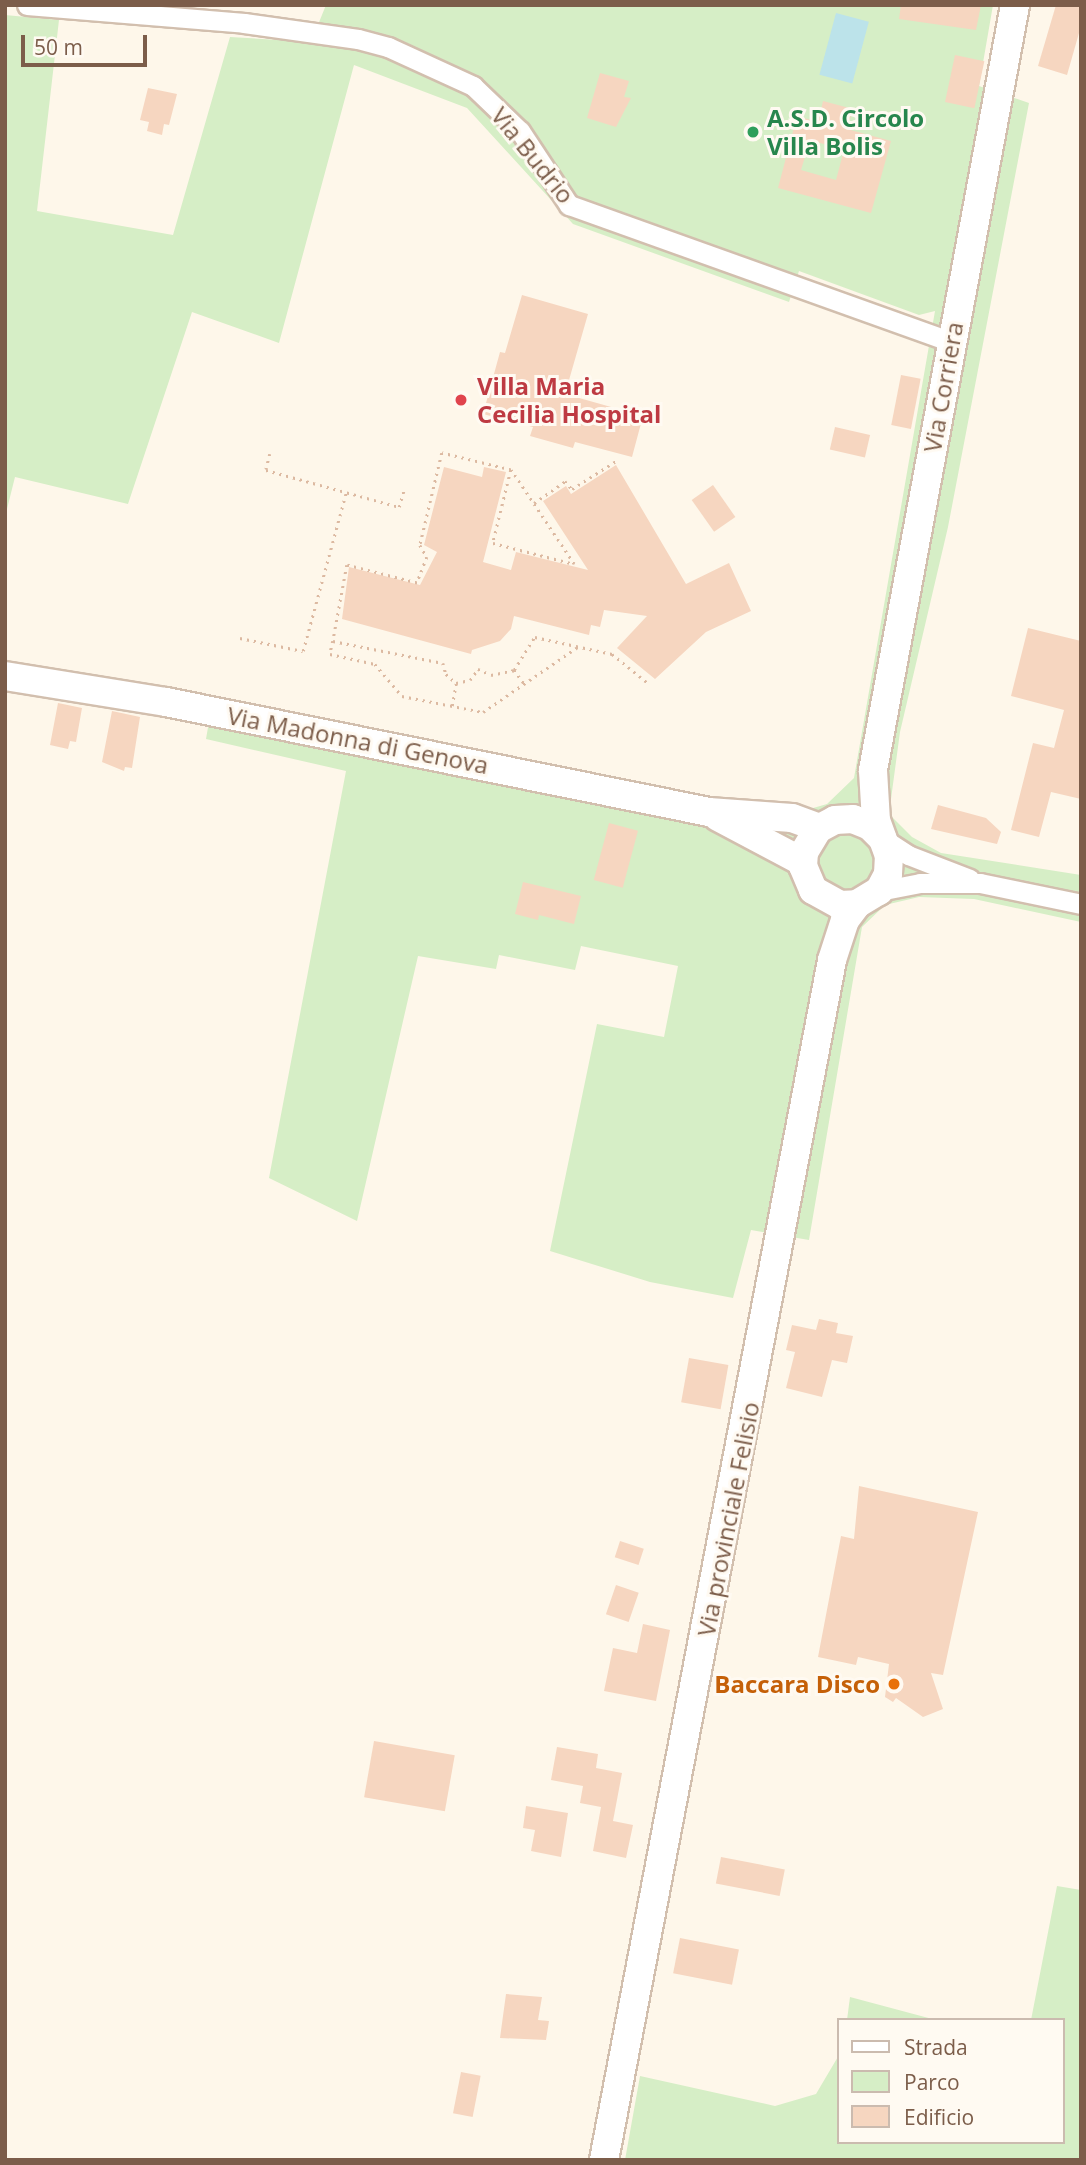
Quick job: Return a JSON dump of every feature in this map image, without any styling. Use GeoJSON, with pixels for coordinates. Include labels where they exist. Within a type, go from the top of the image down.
{"type":"FeatureCollection","features":[{"type":"Feature","properties":{"kind":"main road","name":"Via Corriera"},"geometry":{"type":"LineString","coordinates":[[882,838],[876,821],[873,770],[1015,5]]}},
{"type":"Feature","properties":{"kind":"main road","name":"Via Madonna di Genova"},"geometry":{"type":"LineString","coordinates":[[5,676],[166,702],[709,812],[792,818],[827,824]]}},
{"type":"Feature","properties":{"kind":"main road","name":"Via Corriera"},"geometry":{"type":"LineString","coordinates":[[827,824],[857,799],[873,770]]}},
{"type":"Feature","properties":{"kind":"main road","name":"Via Madonna di Genova"},"geometry":{"type":"LineString","coordinates":[[709,812],[803,862]]}},
{"type":"Feature","properties":{"kind":"main road"},"geometry":{"type":"LineString","coordinates":[[832,960],[845,920],[868,897],[888,874],[889,856],[882,838],[870,826],[853,819],[827,824],[809,839],[803,862],[806,879],[823,899],[840,905],[868,897]]}},
{"type":"Feature","properties":{"kind":"main road"},"geometry":{"type":"LineString","coordinates":[[823,899],[832,960]]}},
{"type":"Feature","properties":{"kind":"main road","name":"Via provinciale Felisio"},"geometry":{"type":"LineString","coordinates":[[604,2160],[825,1013],[832,960]]}},
{"type":"Feature","properties":{"kind":"street","name":"Via Budrio"},"geometry":{"type":"LineString","coordinates":[[27,5],[244,23],[388,47],[473,86],[520,131],[569,205],[951,342]]}},
{"type":"Feature","properties":{"kind":"street"},"geometry":{"type":"LineString","coordinates":[[882,838],[908,855],[980,883],[1081,904]]}},
{"type":"Feature","properties":{"kind":"street"},"geometry":{"type":"LineString","coordinates":[[868,897],[920,883],[980,883]]}},
{"type":"Feature","properties":{"kind":"path"},"geometry":{"type":"LineString","coordinates":[[511,470],[493,543],[574,564],[511,470],[442,453],[420,545],[427,557],[417,583],[347,565],[330,654],[375,664],[402,696],[483,712],[526,686],[580,646]]}},
{"type":"Feature","properties":{"kind":"path"},"geometry":{"type":"LineString","coordinates":[[270,454],[266,470],[399,507],[404,489]]}},
{"type":"Feature","properties":{"kind":"path"},"geometry":{"type":"LineString","coordinates":[[534,503],[565,481],[572,489],[616,461]]}},
{"type":"Feature","properties":{"kind":"path"},"geometry":{"type":"LineString","coordinates":[[240,638],[303,651],[346,493]]}},
{"type":"Feature","properties":{"kind":"path"},"geometry":{"type":"LineString","coordinates":[[456,683],[470,680],[478,669],[492,675],[514,670],[535,637],[612,654],[648,683]]}},
{"type":"Feature","properties":{"kind":"path"},"geometry":{"type":"LineString","coordinates":[[333,641],[443,663],[446,674],[456,683]]}},
{"type":"Feature","properties":{"kind":"path"},"geometry":{"type":"LineString","coordinates":[[514,670],[526,686]]}},
{"type":"Feature","properties":{"kind":"path"},"geometry":{"type":"LineString","coordinates":[[452,706],[456,683]]}},
{"type":"Feature","properties":{"kind":"green space"},"geometry":{"type":"Polygon","coordinates":[[[326,5],[993,5],[979,86],[1029,103],[948,527],[900,732],[889,814],[912,837],[941,853],[1081,875],[1081,922],[974,899],[919,897],[885,905],[862,927],[809,1240],[751,1230],[733,1298],[650,1282],[550,1251],[597,1024],[664,1037],[678,966],[581,946],[575,970],[499,955],[496,969],[418,956],[357,1221],[269,1178],[346,771],[206,739],[212,704],[789,815],[827,804],[854,778],[935,311],[919,315],[799,271],[789,302],[573,224],[467,108],[354,65],[279,343],[192,312],[128,504],[15,477],[5,517],[5,15],[59,20],[37,211],[173,235],[230,37],[311,42],[326,5]]]}},
{"type":"Feature","properties":{"kind":"green space"},"geometry":{"type":"Polygon","coordinates":[[[1057,1886],[1081,1890],[1081,2160],[625,2160],[640,2076],[775,2106],[816,2094],[838,2057],[838,2144],[1065,2144],[1065,2018],[1031,2018],[1057,1886]]]}},
{"type":"Feature","properties":{"kind":"green space"},"geometry":{"type":"Polygon","coordinates":[[[850,1997],[929,2018],[847,2018],[850,1997]]]}},
{"type":"Feature","properties":{"kind":"water"},"geometry":{"type":"Polygon","coordinates":[[[836,13],[869,22],[852,84],[819,75],[836,13]]]}},
{"type":"Feature","properties":{"kind":"building"},"geometry":{"type":"Polygon","coordinates":[[[901,5],[981,5],[976,30],[899,19],[901,5]]]}},
{"type":"Feature","properties":{"kind":"building"},"geometry":{"type":"Polygon","coordinates":[[[1056,5],[1081,5],[1081,26],[1067,75],[1038,66],[1056,5]]]}},
{"type":"Feature","properties":{"kind":"building"},"geometry":{"type":"Polygon","coordinates":[[[955,55],[984,61],[974,108],[945,102],[955,55]]]}},
{"type":"Feature","properties":{"kind":"building"},"geometry":{"type":"Polygon","coordinates":[[[600,73],[629,81],[624,97],[631,98],[616,127],[587,118],[600,73]]]}},
{"type":"Feature","properties":{"kind":"building"},"geometry":{"type":"Polygon","coordinates":[[[148,88],[177,94],[169,125],[164,124],[162,135],[147,131],[149,122],[140,120],[148,88]]]}},
{"type":"Feature","properties":{"kind":"building"},"geometry":{"type":"Polygon","coordinates":[[[823,101],[853,109],[847,129],[891,141],[871,213],[778,188],[797,116],[818,122],[823,101]],[[810,140],[801,170],[836,180],[844,150],[810,140]]]}},
{"type":"Feature","properties":{"kind":"building"},"geometry":{"type":"Polygon","coordinates":[[[522,295],[588,314],[565,394],[643,416],[632,457],[575,442],[573,448],[530,436],[533,427],[483,414],[500,352],[505,353],[522,295]]]}},
{"type":"Feature","properties":{"kind":"building"},"geometry":{"type":"Polygon","coordinates":[[[901,375],[921,379],[911,429],[891,425],[901,375]]]}},
{"type":"Feature","properties":{"kind":"building"},"geometry":{"type":"Polygon","coordinates":[[[835,427],[870,435],[865,458],[830,449],[835,427]]]}},
{"type":"Feature","properties":{"kind":"building"},"geometry":{"type":"Polygon","coordinates":[[[616,465],[686,584],[729,563],[751,611],[706,632],[655,679],[617,648],[647,616],[604,610],[600,627],[591,625],[589,635],[514,616],[511,629],[500,641],[472,650],[471,654],[342,619],[349,567],[420,585],[437,552],[424,545],[444,467],[482,477],[484,467],[506,472],[483,562],[511,570],[516,552],[588,570],[543,501],[566,486],[571,494],[616,465]]]}},
{"type":"Feature","properties":{"kind":"building"},"geometry":{"type":"Polygon","coordinates":[[[713,485],[735,517],[714,532],[692,500],[713,485]]]}},
{"type":"Feature","properties":{"kind":"building"},"geometry":{"type":"Polygon","coordinates":[[[1028,628],[1081,641],[1081,799],[1051,792],[1039,837],[1011,830],[1033,743],[1054,748],[1064,710],[1011,696],[1028,628]]]}},
{"type":"Feature","properties":{"kind":"building"},"geometry":{"type":"Polygon","coordinates":[[[58,703],[82,708],[76,742],[70,741],[68,749],[50,745],[58,703]]]}},
{"type":"Feature","properties":{"kind":"building"},"geometry":{"type":"Polygon","coordinates":[[[112,711],[140,717],[132,768],[125,767],[124,771],[102,762],[112,711]]]}},
{"type":"Feature","properties":{"kind":"building"},"geometry":{"type":"Polygon","coordinates":[[[938,805],[986,818],[1001,832],[997,844],[931,829],[938,805]]]}},
{"type":"Feature","properties":{"kind":"building"},"geometry":{"type":"Polygon","coordinates":[[[609,823],[638,831],[623,888],[594,880],[609,823]]]}},
{"type":"Feature","properties":{"kind":"building"},"geometry":{"type":"Polygon","coordinates":[[[523,882],[581,896],[574,924],[539,915],[538,920],[515,914],[523,882]]]}},
{"type":"Feature","properties":{"kind":"building"},"geometry":{"type":"Polygon","coordinates":[[[819,1319],[838,1323],[836,1333],[853,1336],[847,1363],[832,1360],[822,1397],[786,1388],[795,1352],[786,1350],[792,1325],[816,1330],[819,1319]]]}},
{"type":"Feature","properties":{"kind":"building"},"geometry":{"type":"Polygon","coordinates":[[[689,1358],[728,1365],[721,1409],[681,1402],[689,1358]]]}},
{"type":"Feature","properties":{"kind":"building"},"geometry":{"type":"Polygon","coordinates":[[[859,1486],[978,1512],[943,1675],[931,1673],[943,1709],[923,1717],[896,1698],[893,1702],[885,1697],[889,1664],[858,1657],[856,1665],[818,1657],[841,1536],[854,1539],[859,1486]]]}},
{"type":"Feature","properties":{"kind":"building"},"geometry":{"type":"Polygon","coordinates":[[[620,1541],[644,1549],[639,1565],[615,1557],[620,1541]]]}},
{"type":"Feature","properties":{"kind":"building"},"geometry":{"type":"Polygon","coordinates":[[[616,1585],[639,1593],[629,1622],[606,1614],[616,1585]]]}},
{"type":"Feature","properties":{"kind":"building"},"geometry":{"type":"Polygon","coordinates":[[[643,1624],[670,1630],[656,1701],[604,1691],[613,1648],[637,1653],[643,1624]]]}},
{"type":"Feature","properties":{"kind":"building"},"geometry":{"type":"Polygon","coordinates":[[[374,1741],[455,1755],[445,1811],[364,1797],[374,1741]]]}},
{"type":"Feature","properties":{"kind":"building"},"geometry":{"type":"Polygon","coordinates":[[[557,1747],[598,1754],[596,1768],[622,1773],[613,1821],[633,1825],[626,1858],[593,1851],[601,1807],[580,1803],[583,1786],[551,1780],[557,1747]]]}},
{"type":"Feature","properties":{"kind":"building"},"geometry":{"type":"Polygon","coordinates":[[[526,1806],[568,1813],[561,1857],[531,1851],[535,1830],[523,1828],[526,1806]]]}},
{"type":"Feature","properties":{"kind":"building"},"geometry":{"type":"Polygon","coordinates":[[[721,1857],[785,1869],[780,1896],[716,1884],[721,1857]]]}},
{"type":"Feature","properties":{"kind":"building"},"geometry":{"type":"Polygon","coordinates":[[[680,1938],[739,1949],[732,1985],[673,1973],[680,1938]]]}},
{"type":"Feature","properties":{"kind":"building"},"geometry":{"type":"Polygon","coordinates":[[[506,1994],[542,1997],[538,2020],[549,2021],[546,2040],[500,2038],[506,1994]]]}},
{"type":"Feature","properties":{"kind":"building"},"geometry":{"type":"Polygon","coordinates":[[[461,2072],[481,2076],[473,2117],[453,2113],[461,2072]]]}},
{"type":"Feature","properties":{"kind":"place","name":"A.S.D. Circolo Villa Bolis"},"geometry":{"type":"Point","coordinates":[753,132]}},
{"type":"Feature","properties":{"kind":"place","name":"Villa Maria Cecilia Hospital"},"geometry":{"type":"Point","coordinates":[461,400]}},
{"type":"Feature","properties":{"kind":"place","name":"Baccara Disco"},"geometry":{"type":"Point","coordinates":[894,1684]}}]}
